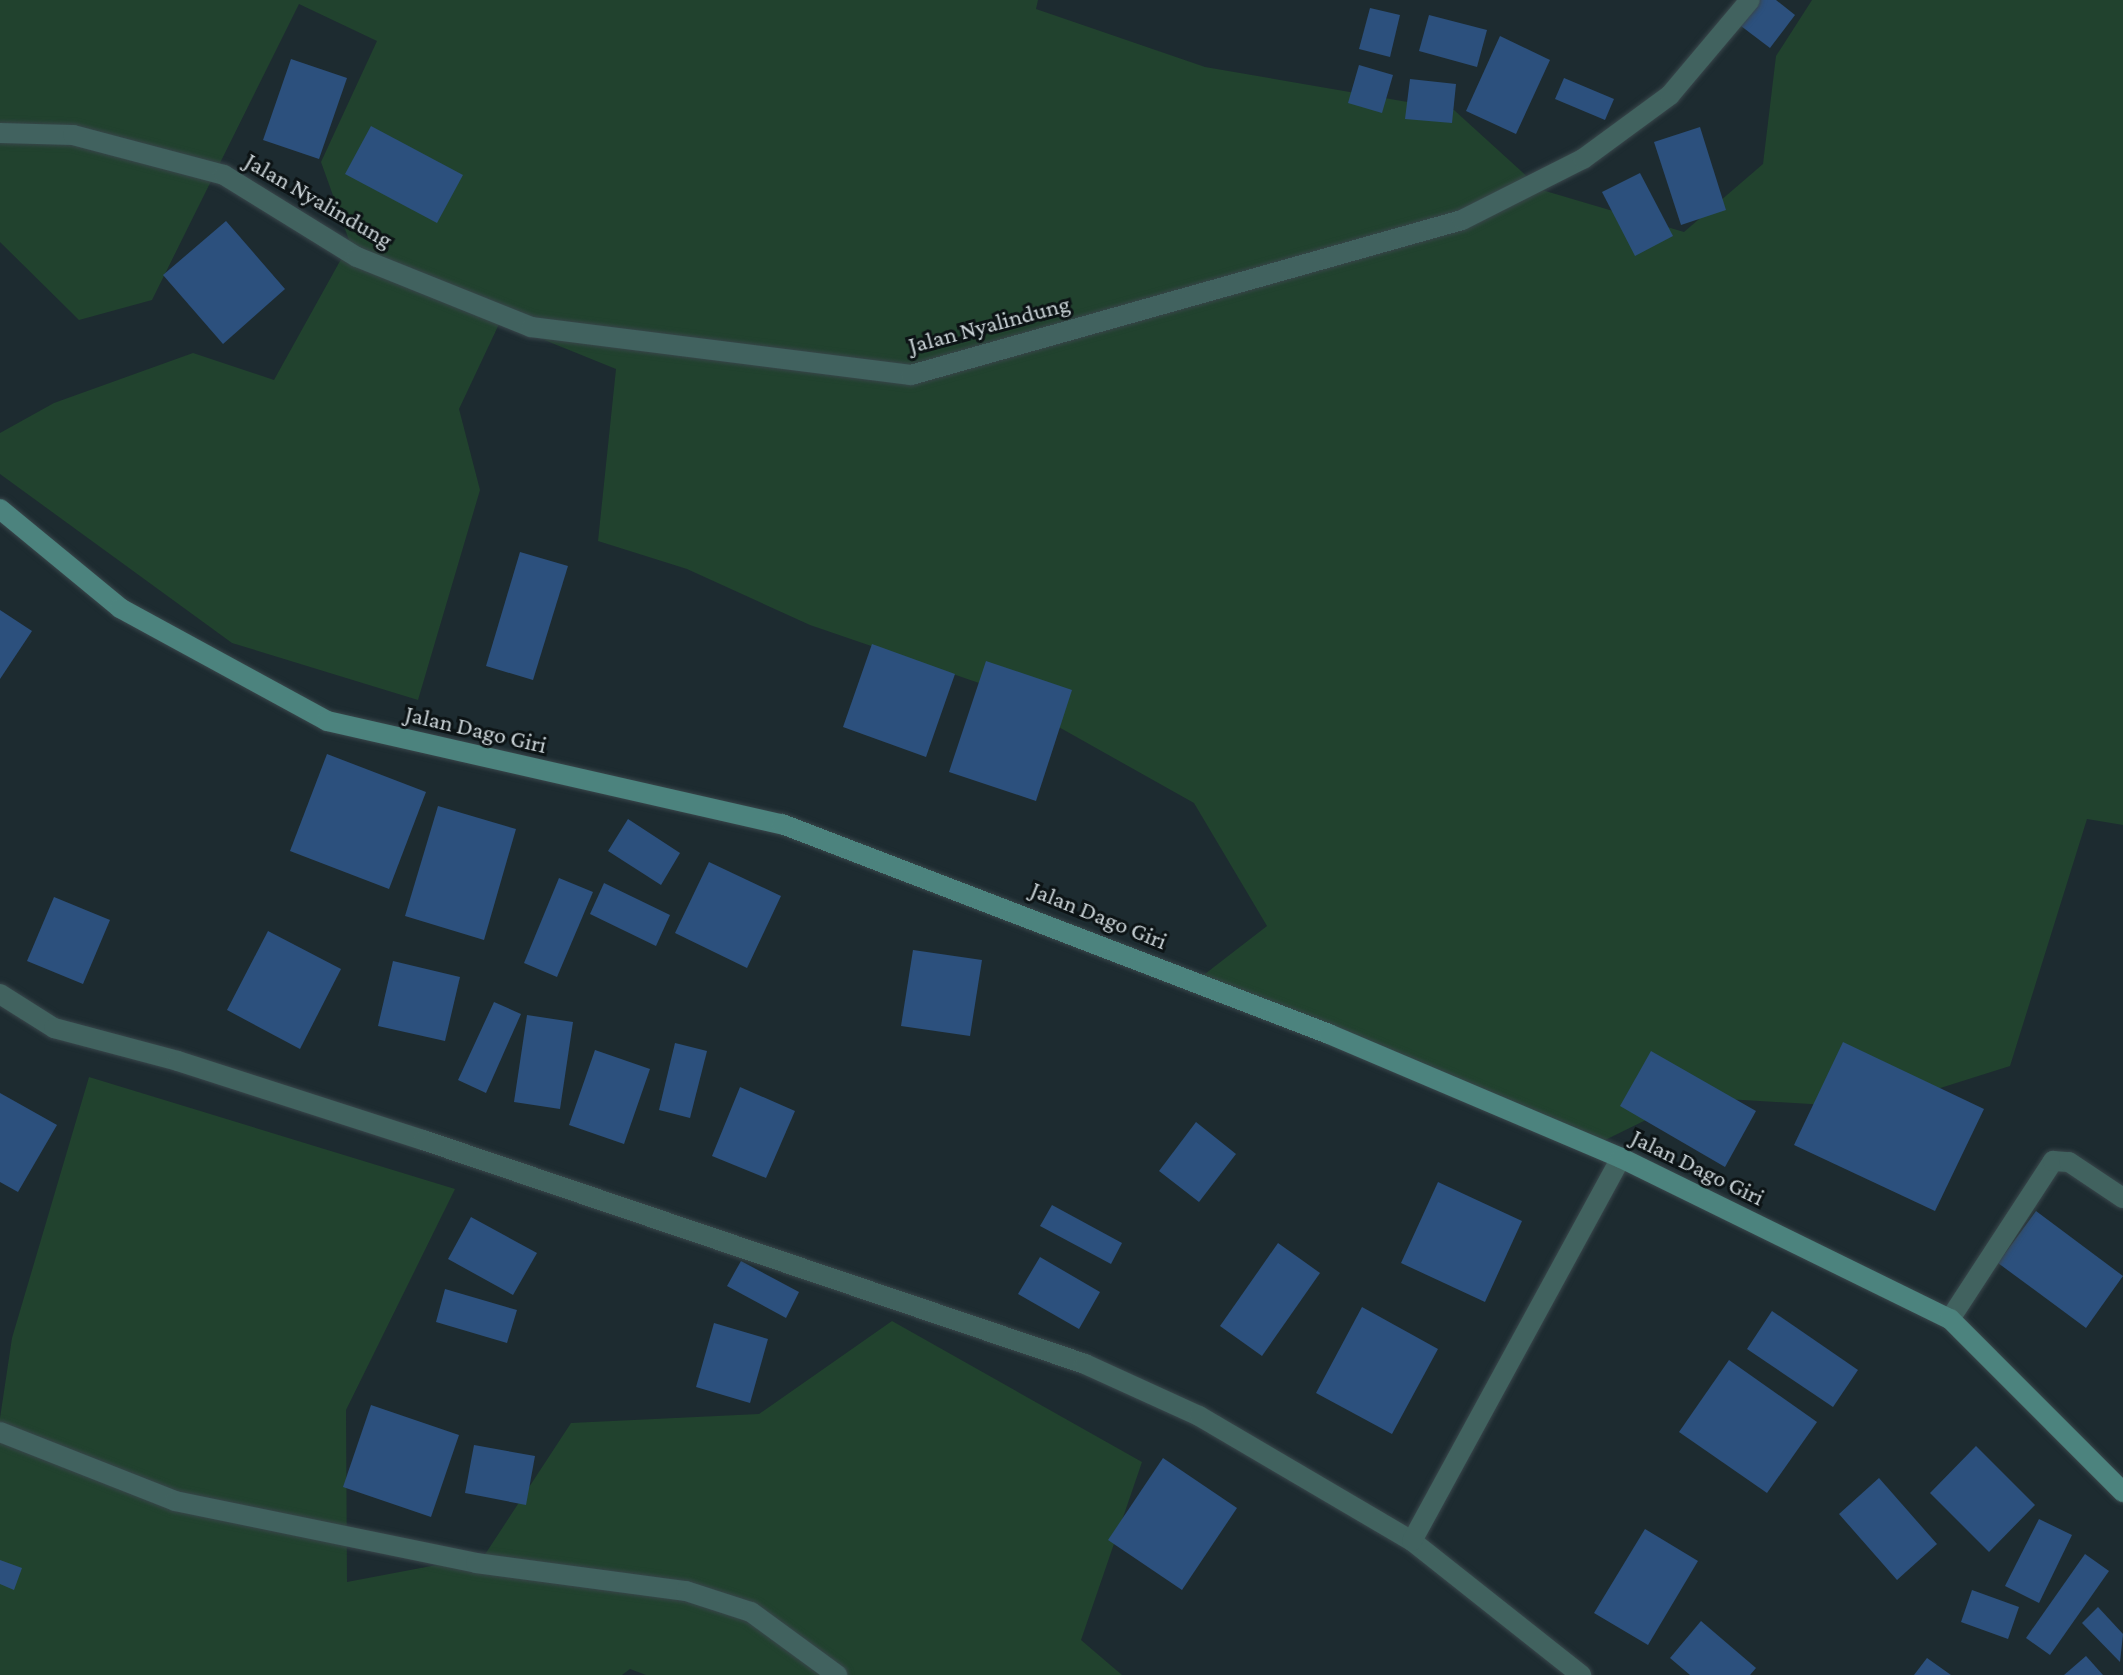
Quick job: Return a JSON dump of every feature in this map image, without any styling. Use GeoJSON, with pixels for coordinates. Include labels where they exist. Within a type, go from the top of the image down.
{"type":"FeatureCollection","features":[{"type":"Feature","properties":{"kind":"main road","name":"Jalan Dago Giri"},"geometry":{"type":"LineString","coordinates":[[0,509],[120,608],[327,721],[782,824],[1299,1022],[1621,1158],[1950,1319],[2123,1492]]}},
{"type":"Feature","properties":{"kind":"street","name":"Jalan Nyalindung"},"geometry":{"type":"LineString","coordinates":[[0,133],[73,135],[224,175],[357,257],[531,327],[911,375],[1462,220],[1583,159],[1670,95],[1750,0]]}},
{"type":"Feature","properties":{"kind":"street"},"geometry":{"type":"LineString","coordinates":[[0,994],[54,1028],[178,1061],[423,1140],[1085,1364],[1199,1416],[1412,1541],[1581,1675]]}},
{"type":"Feature","properties":{"kind":"street"},"geometry":{"type":"LineString","coordinates":[[1412,1541],[1621,1158]]}},
{"type":"Feature","properties":{"kind":"street"},"geometry":{"type":"LineString","coordinates":[[1950,1319],[2053,1161],[2069,1162],[2123,1198]]}},
{"type":"Feature","properties":{"kind":"street"},"geometry":{"type":"LineString","coordinates":[[0,1432],[175,1501],[476,1563],[686,1591],[751,1612],[837,1675]]}},
{"type":"Feature","properties":{"kind":"green space"},"geometry":{"type":"Polygon","coordinates":[[[0,0],[1038,0],[1036,9],[1205,67],[1454,110],[1542,190],[1684,232],[1763,164],[1776,56],[1812,0],[2123,0],[2123,825],[2087,819],[2010,1066],[1877,1108],[1693,1097],[1601,1142],[1201,977],[1267,926],[1194,803],[982,684],[810,625],[687,569],[598,541],[616,369],[500,322],[459,409],[480,490],[418,700],[232,643],[0,474],[0,433],[54,403],[193,353],[274,380],[350,243],[321,162],[377,41],[299,4],[152,300],[79,320],[0,242],[0,0]]]}},
{"type":"Feature","properties":{"kind":"green space"},"geometry":{"type":"Polygon","coordinates":[[[89,1077],[455,1189],[346,1410],[347,1582],[484,1556],[571,1423],[759,1414],[892,1321],[1142,1462],[1081,1640],[1122,1675],[646,1675],[630,1669],[622,1675],[0,1675],[0,1418],[12,1338],[89,1077]]]}},
{"type":"Feature","properties":{"kind":"building"},"geometry":{"type":"Polygon","coordinates":[[[1754,0],[1776,0],[1795,15],[1770,48],[1737,23],[1754,0]]]}},
{"type":"Feature","properties":{"kind":"building"},"geometry":{"type":"Polygon","coordinates":[[[1370,8],[1400,15],[1390,57],[1359,49],[1370,8]]]}},
{"type":"Feature","properties":{"kind":"building"},"geometry":{"type":"Polygon","coordinates":[[[1429,15],[1487,30],[1477,67],[1419,51],[1429,15]]]}},
{"type":"Feature","properties":{"kind":"building"},"geometry":{"type":"Polygon","coordinates":[[[1500,36],[1550,60],[1516,134],[1466,111],[1500,36]]]}},
{"type":"Feature","properties":{"kind":"building"},"geometry":{"type":"Polygon","coordinates":[[[291,59],[347,78],[319,159],[263,140],[291,59]]]}},
{"type":"Feature","properties":{"kind":"building"},"geometry":{"type":"Polygon","coordinates":[[[1359,65],[1393,75],[1382,113],[1348,103],[1359,65]]]}},
{"type":"Feature","properties":{"kind":"building"},"geometry":{"type":"Polygon","coordinates":[[[1564,78],[1614,99],[1605,120],[1555,99],[1564,78]]]}},
{"type":"Feature","properties":{"kind":"building"},"geometry":{"type":"Polygon","coordinates":[[[1410,79],[1456,84],[1452,123],[1405,119],[1410,79]]]}},
{"type":"Feature","properties":{"kind":"building"},"geometry":{"type":"Polygon","coordinates":[[[371,126],[463,175],[437,223],[345,174],[371,126]]]}},
{"type":"Feature","properties":{"kind":"building"},"geometry":{"type":"Polygon","coordinates":[[[1700,127],[1726,210],[1681,225],[1654,142],[1700,127]]]}},
{"type":"Feature","properties":{"kind":"building"},"geometry":{"type":"Polygon","coordinates":[[[1640,173],[1673,236],[1635,256],[1602,192],[1640,173]]]}},
{"type":"Feature","properties":{"kind":"building"},"geometry":{"type":"Polygon","coordinates":[[[226,221],[285,289],[223,344],[163,275],[226,221]]]}},
{"type":"Feature","properties":{"kind":"building"},"geometry":{"type":"Polygon","coordinates":[[[520,552],[568,566],[533,680],[486,666],[520,552]]]}},
{"type":"Feature","properties":{"kind":"building"},"geometry":{"type":"Polygon","coordinates":[[[0,610],[32,631],[0,679],[0,610]]]}},
{"type":"Feature","properties":{"kind":"building"},"geometry":{"type":"Polygon","coordinates":[[[872,644],[955,674],[926,757],[843,727],[872,644]]]}},
{"type":"Feature","properties":{"kind":"building"},"geometry":{"type":"Polygon","coordinates":[[[986,661],[1072,690],[1036,801],[949,772],[986,661]]]}},
{"type":"Feature","properties":{"kind":"building"},"geometry":{"type":"Polygon","coordinates":[[[327,754],[426,792],[389,889],[290,851],[327,754]]]}},
{"type":"Feature","properties":{"kind":"building"},"geometry":{"type":"Polygon","coordinates":[[[438,806],[516,829],[484,940],[405,916],[438,806]]]}},
{"type":"Feature","properties":{"kind":"building"},"geometry":{"type":"Polygon","coordinates":[[[628,819],[680,853],[661,885],[608,851],[628,819]]]}},
{"type":"Feature","properties":{"kind":"building"},"geometry":{"type":"Polygon","coordinates":[[[709,862],[781,896],[747,968],[675,933],[709,862]]]}},
{"type":"Feature","properties":{"kind":"building"},"geometry":{"type":"Polygon","coordinates":[[[559,878],[593,892],[557,977],[524,963],[559,878]]]}},
{"type":"Feature","properties":{"kind":"building"},"geometry":{"type":"Polygon","coordinates":[[[604,883],[670,915],[656,946],[590,914],[604,883]]]}},
{"type":"Feature","properties":{"kind":"building"},"geometry":{"type":"Polygon","coordinates":[[[54,897],[110,920],[83,984],[27,961],[54,897]]]}},
{"type":"Feature","properties":{"kind":"building"},"geometry":{"type":"Polygon","coordinates":[[[268,931],[341,969],[300,1049],[227,1010],[268,931]]]}},
{"type":"Feature","properties":{"kind":"building"},"geometry":{"type":"Polygon","coordinates":[[[913,950],[982,960],[970,1036],[901,1026],[913,950]]]}},
{"type":"Feature","properties":{"kind":"building"},"geometry":{"type":"Polygon","coordinates":[[[393,961],[460,977],[445,1041],[378,1026],[393,961]]]}},
{"type":"Feature","properties":{"kind":"building"},"geometry":{"type":"Polygon","coordinates":[[[494,1002],[521,1014],[486,1093],[458,1080],[494,1002]]]}},
{"type":"Feature","properties":{"kind":"building"},"geometry":{"type":"Polygon","coordinates":[[[527,1015],[573,1022],[560,1109],[514,1102],[527,1015]]]}},
{"type":"Feature","properties":{"kind":"building"},"geometry":{"type":"Polygon","coordinates":[[[1843,1042],[1984,1109],[1935,1211],[1794,1145],[1843,1042]]]}},
{"type":"Feature","properties":{"kind":"building"},"geometry":{"type":"Polygon","coordinates":[[[675,1043],[707,1051],[690,1118],[659,1110],[675,1043]]]}},
{"type":"Feature","properties":{"kind":"building"},"geometry":{"type":"Polygon","coordinates":[[[595,1050],[650,1069],[624,1144],[569,1125],[595,1050]]]}},
{"type":"Feature","properties":{"kind":"building"},"geometry":{"type":"Polygon","coordinates":[[[1651,1051],[1756,1111],[1725,1167],[1620,1106],[1651,1051]]]}},
{"type":"Feature","properties":{"kind":"building"},"geometry":{"type":"Polygon","coordinates":[[[740,1087],[795,1111],[766,1178],[712,1156],[740,1087]]]}},
{"type":"Feature","properties":{"kind":"building"},"geometry":{"type":"Polygon","coordinates":[[[0,1093],[57,1125],[18,1192],[0,1182],[0,1093]]]}},
{"type":"Feature","properties":{"kind":"building"},"geometry":{"type":"Polygon","coordinates":[[[1196,1122],[1236,1154],[1199,1202],[1159,1171],[1196,1122]]]}},
{"type":"Feature","properties":{"kind":"building"},"geometry":{"type":"Polygon","coordinates":[[[1438,1182],[1522,1221],[1485,1302],[1401,1263],[1438,1182]]]}},
{"type":"Feature","properties":{"kind":"building"},"geometry":{"type":"Polygon","coordinates":[[[1052,1205],[1122,1243],[1111,1264],[1040,1226],[1052,1205]]]}},
{"type":"Feature","properties":{"kind":"building"},"geometry":{"type":"Polygon","coordinates":[[[2036,1211],[2123,1276],[2086,1328],[1998,1263],[2036,1211]]]}},
{"type":"Feature","properties":{"kind":"building"},"geometry":{"type":"Polygon","coordinates":[[[471,1217],[537,1253],[513,1295],[448,1259],[471,1217]]]}},
{"type":"Feature","properties":{"kind":"building"},"geometry":{"type":"Polygon","coordinates":[[[1278,1243],[1320,1273],[1262,1356],[1220,1326],[1278,1243]]]}},
{"type":"Feature","properties":{"kind":"building"},"geometry":{"type":"Polygon","coordinates":[[[1040,1257],[1100,1292],[1079,1329],[1018,1294],[1040,1257]]]}},
{"type":"Feature","properties":{"kind":"building"},"geometry":{"type":"Polygon","coordinates":[[[741,1261],[799,1292],[786,1318],[727,1286],[741,1261]]]}},
{"type":"Feature","properties":{"kind":"building"},"geometry":{"type":"Polygon","coordinates":[[[445,1289],[517,1310],[507,1343],[436,1322],[445,1289]]]}},
{"type":"Feature","properties":{"kind":"building"},"geometry":{"type":"Polygon","coordinates":[[[1362,1307],[1438,1349],[1392,1434],[1316,1393],[1362,1307]]]}},
{"type":"Feature","properties":{"kind":"building"},"geometry":{"type":"Polygon","coordinates":[[[1772,1311],[1858,1370],[1833,1407],[1747,1349],[1772,1311]]]}},
{"type":"Feature","properties":{"kind":"building"},"geometry":{"type":"Polygon","coordinates":[[[714,1323],[768,1339],[750,1403],[696,1387],[714,1323]]]}},
{"type":"Feature","properties":{"kind":"building"},"geometry":{"type":"Polygon","coordinates":[[[1729,1360],[1817,1422],[1767,1493],[1679,1432],[1729,1360]]]}},
{"type":"Feature","properties":{"kind":"building"},"geometry":{"type":"Polygon","coordinates":[[[371,1405],[459,1435],[431,1517],[343,1487],[371,1405]]]}},
{"type":"Feature","properties":{"kind":"building"},"geometry":{"type":"Polygon","coordinates":[[[474,1445],[535,1456],[526,1505],[465,1493],[474,1445]]]}},
{"type":"Feature","properties":{"kind":"building"},"geometry":{"type":"Polygon","coordinates":[[[1976,1446],[2035,1505],[1989,1552],[1930,1493],[1976,1446]]]}},
{"type":"Feature","properties":{"kind":"building"},"geometry":{"type":"Polygon","coordinates":[[[1163,1458],[1237,1508],[1182,1590],[1108,1540],[1163,1458]]]}},
{"type":"Feature","properties":{"kind":"building"},"geometry":{"type":"Polygon","coordinates":[[[1879,1478],[1937,1544],[1897,1580],[1839,1514],[1879,1478]]]}},
{"type":"Feature","properties":{"kind":"building"},"geometry":{"type":"Polygon","coordinates":[[[2039,1519],[2072,1535],[2039,1603],[2005,1586],[2039,1519]]]}},
{"type":"Feature","properties":{"kind":"building"},"geometry":{"type":"Polygon","coordinates":[[[1645,1529],[1698,1561],[1648,1645],[1594,1613],[1645,1529]]]}},
{"type":"Feature","properties":{"kind":"building"},"geometry":{"type":"Polygon","coordinates":[[[2085,1554],[2109,1571],[2050,1655],[2026,1638],[2085,1554]]]}},
{"type":"Feature","properties":{"kind":"building"},"geometry":{"type":"Polygon","coordinates":[[[0,1560],[22,1568],[14,1590],[0,1584],[0,1560]]]}},
{"type":"Feature","properties":{"kind":"building"},"geometry":{"type":"Polygon","coordinates":[[[1972,1590],[2019,1607],[2008,1639],[1961,1622],[1972,1590]]]}},
{"type":"Feature","properties":{"kind":"building"},"geometry":{"type":"Polygon","coordinates":[[[2098,1607],[2123,1634],[2120,1662],[2082,1623],[2098,1607]]]}},
{"type":"Feature","properties":{"kind":"building"},"geometry":{"type":"Polygon","coordinates":[[[1701,1621],[1756,1668],[1750,1675],[1690,1675],[1670,1658],[1701,1621]]]}},
{"type":"Feature","properties":{"kind":"building"},"geometry":{"type":"Polygon","coordinates":[[[2086,1656],[2103,1675],[2064,1675],[2086,1656]]]}},
{"type":"Feature","properties":{"kind":"building"},"geometry":{"type":"Polygon","coordinates":[[[1927,1658],[1951,1675],[1914,1675],[1927,1658]]]}}]}
